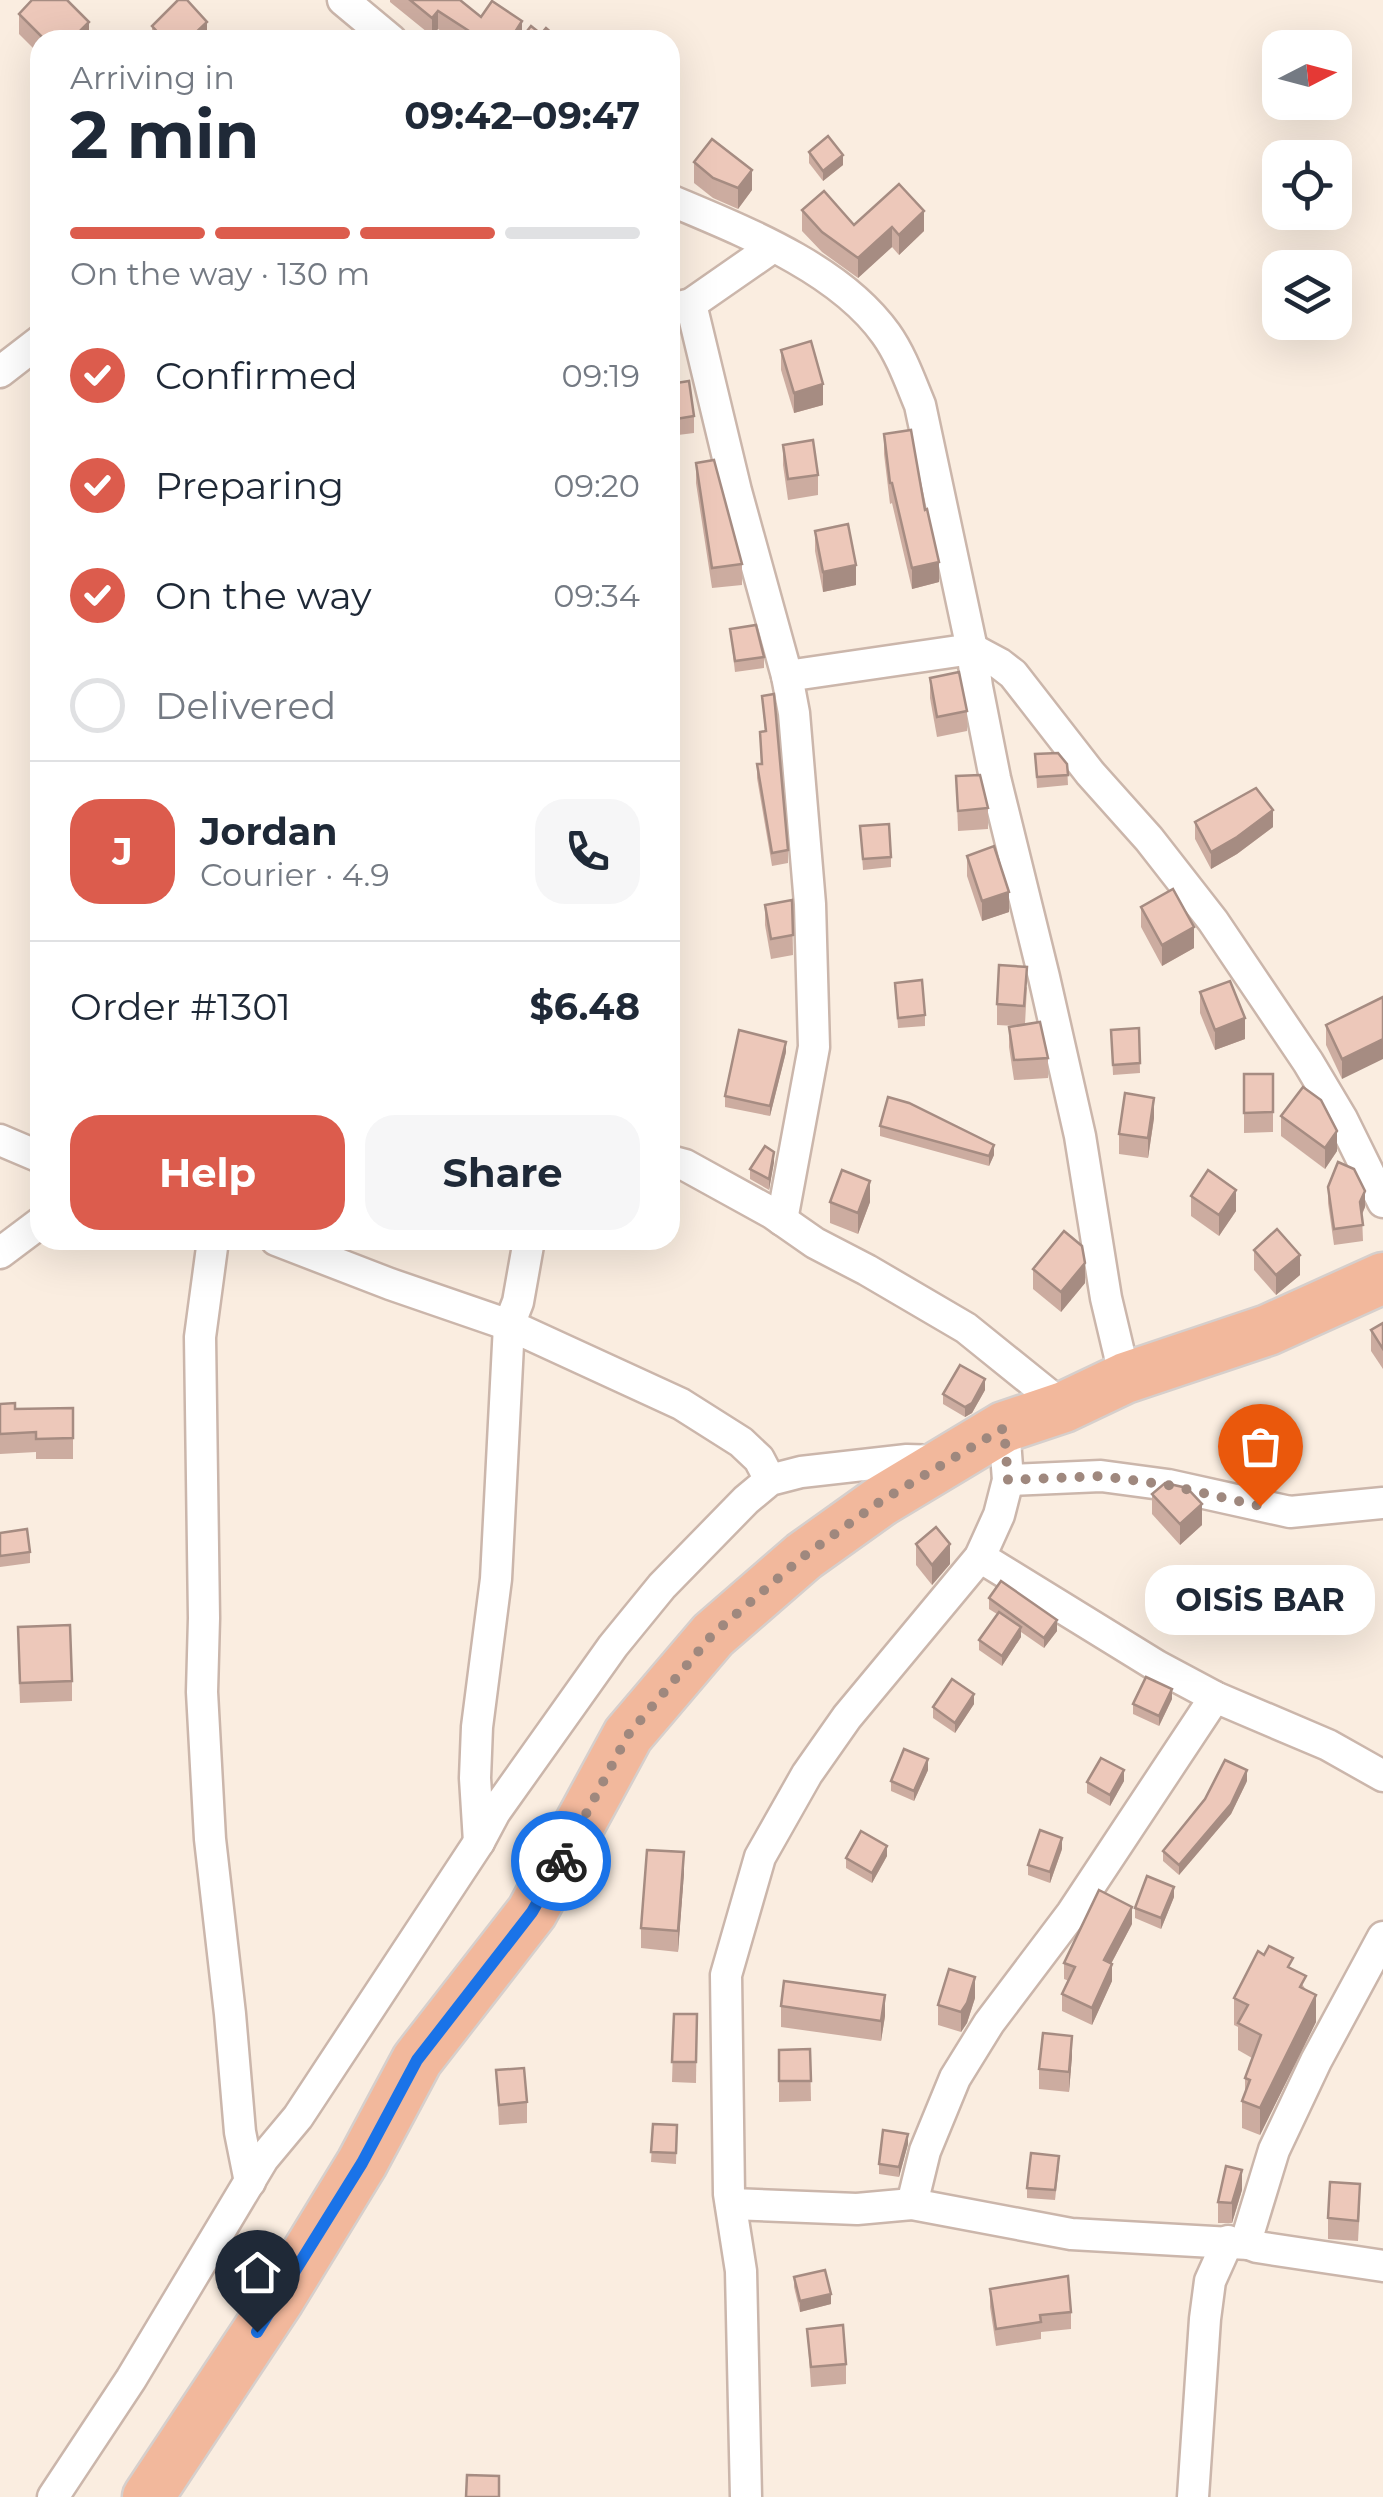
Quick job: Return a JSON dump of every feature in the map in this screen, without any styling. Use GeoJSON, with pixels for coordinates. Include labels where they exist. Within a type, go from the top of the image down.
{"type":"FeatureCollection","features":[{"type":"Feature","properties":{"kind":"highway"},"geometry":{"type":"LineString","coordinates":[[148,2497],[352,2180],[417,2060],[532,1912],[628,1735],[713,1634],[804,1556],[881,1501],[1004,1428],[1064,1407],[1125,1378],[1268,1330],[1383,1278]]}},
{"type":"Feature","properties":{"kind":"street"},"geometry":{"type":"LineString","coordinates":[[343,0],[379,30]]}},
{"type":"Feature","properties":{"kind":"street"},"geometry":{"type":"LineString","coordinates":[[680,204],[803,262],[864,306],[888,337],[920,405],[995,778],[1080,1136],[1106,1298],[1125,1378]]}},
{"type":"Feature","properties":{"kind":"street"},"geometry":{"type":"LineString","coordinates":[[772,247],[680,306],[736,491],[794,713],[810,904],[814,1047],[782,1220]]}},
{"type":"Feature","properties":{"kind":"street"},"geometry":{"type":"LineString","coordinates":[[786,676],[972,649],[1013,674],[1213,922],[1316,1076],[1383,1202]]}},
{"type":"Feature","properties":{"kind":"street"},"geometry":{"type":"LineString","coordinates":[[0,1140],[30,1153]]}},
{"type":"Feature","properties":{"kind":"street"},"geometry":{"type":"LineString","coordinates":[[680,1164],[966,1328],[1064,1407]]}},
{"type":"Feature","properties":{"kind":"street"},"geometry":{"type":"LineString","coordinates":[[0,1253],[30,1230]]}},
{"type":"Feature","properties":{"kind":"street"},"geometry":{"type":"LineString","coordinates":[[212,1250],[200,1337],[203,1708],[210,1838],[240,2132],[250,2182]]}},
{"type":"Feature","properties":{"kind":"street"},"geometry":{"type":"LineString","coordinates":[[302,1250],[509,1325],[681,1404],[741,1442],[758,1459],[770,1480]]}},
{"type":"Feature","properties":{"kind":"street"},"geometry":{"type":"LineString","coordinates":[[479,1842],[477,1727],[496,1579],[509,1325],[518,1302],[527,1250]]}},
{"type":"Feature","properties":{"kind":"street"},"geometry":{"type":"LineString","coordinates":[[746,2497],[741,2271],[731,2204],[726,1975],[760,1857],[807,1774],[847,1716],[980,1557],[999,1515],[1008,1480],[1004,1428]]}},
{"type":"Feature","properties":{"kind":"street"},"geometry":{"type":"LineString","coordinates":[[53,2497],[131,2380],[263,2159],[298,2118],[506,1796],[613,1646],[662,1586],[770,1480],[801,1472],[907,1460],[948,1461]]}},
{"type":"Feature","properties":{"kind":"street"},"geometry":{"type":"LineString","coordinates":[[1008,1480],[1101,1476],[1168,1485],[1290,1512],[1383,1502]]}},
{"type":"Feature","properties":{"kind":"street"},"geometry":{"type":"LineString","coordinates":[[980,1557],[1157,1666],[1215,1697],[1328,1745],[1383,1776]]}},
{"type":"Feature","properties":{"kind":"street"},"geometry":{"type":"LineString","coordinates":[[912,2204],[925,2151],[955,2078],[989,2023],[1072,1913],[1215,1697]]}},
{"type":"Feature","properties":{"kind":"street"},"geometry":{"type":"LineString","coordinates":[[1193,2497],[1210,2281],[1251,2224],[1274,2150],[1316,2061],[1383,1938]]}},
{"type":"Feature","properties":{"kind":"street"},"geometry":{"type":"LineString","coordinates":[[731,2204],[856,2209],[912,2204],[1071,2234],[1238,2242],[1383,2266]]}},
{"type":"Feature","properties":{"kind":"building"},"geometry":{"type":"Polygon","coordinates":[[[32,0],[67,0],[89,22],[81,30],[35,30],[19,14],[32,0]]]}},
{"type":"Feature","properties":{"kind":"building"},"geometry":{"type":"Polygon","coordinates":[[[178,0],[187,0],[207,22],[199,30],[156,30],[152,26],[178,0]]]}},
{"type":"Feature","properties":{"kind":"building"},"geometry":{"type":"Polygon","coordinates":[[[410,0],[460,0],[481,17],[492,1],[522,21],[516,30],[467,30],[438,11],[432,18],[410,0]]]}},
{"type":"Feature","properties":{"kind":"building"},"geometry":{"type":"Polygon","coordinates":[[[828,136],[843,155],[823,171],[809,152],[828,136]]]}},
{"type":"Feature","properties":{"kind":"building"},"geometry":{"type":"Polygon","coordinates":[[[712,139],[752,170],[738,188],[713,178],[694,162],[712,139]]]}},
{"type":"Feature","properties":{"kind":"building"},"geometry":{"type":"Polygon","coordinates":[[[899,184],[924,211],[899,235],[892,227],[858,258],[822,232],[802,210],[824,191],[854,225],[899,184]]]}},
{"type":"Feature","properties":{"kind":"building"},"geometry":{"type":"Polygon","coordinates":[[[811,341],[823,384],[794,393],[781,350],[811,341]]]}},
{"type":"Feature","properties":{"kind":"building"},"geometry":{"type":"Polygon","coordinates":[[[689,381],[694,416],[680,418],[680,382],[689,381]]]}},
{"type":"Feature","properties":{"kind":"building"},"geometry":{"type":"Polygon","coordinates":[[[911,430],[939,562],[912,568],[890,483],[884,434],[911,430]]]}},
{"type":"Feature","properties":{"kind":"building"},"geometry":{"type":"Polygon","coordinates":[[[813,440],[818,475],[788,479],[783,445],[813,440]]]}},
{"type":"Feature","properties":{"kind":"building"},"geometry":{"type":"Polygon","coordinates":[[[714,460],[742,564],[712,568],[696,463],[714,460]]]}},
{"type":"Feature","properties":{"kind":"building"},"geometry":{"type":"Polygon","coordinates":[[[848,524],[856,565],[823,572],[815,531],[848,524]]]}},
{"type":"Feature","properties":{"kind":"building"},"geometry":{"type":"Polygon","coordinates":[[[756,625],[764,657],[735,661],[730,629],[756,625]]]}},
{"type":"Feature","properties":{"kind":"building"},"geometry":{"type":"Polygon","coordinates":[[[959,672],[967,711],[937,717],[930,678],[959,672]]]}},
{"type":"Feature","properties":{"kind":"building"},"geometry":{"type":"Polygon","coordinates":[[[774,694],[788,850],[772,853],[757,764],[762,764],[760,732],[766,731],[762,696],[774,694]]]}},
{"type":"Feature","properties":{"kind":"building"},"geometry":{"type":"Polygon","coordinates":[[[1058,753],[1067,764],[1068,775],[1037,777],[1035,754],[1058,753]]]}},
{"type":"Feature","properties":{"kind":"building"},"geometry":{"type":"Polygon","coordinates":[[[980,775],[988,808],[958,811],[956,776],[980,775]]]}},
{"type":"Feature","properties":{"kind":"building"},"geometry":{"type":"Polygon","coordinates":[[[1256,788],[1273,810],[1211,852],[1195,822],[1256,788]]]}},
{"type":"Feature","properties":{"kind":"building"},"geometry":{"type":"Polygon","coordinates":[[[889,824],[891,857],[863,859],[860,826],[889,824]]]}},
{"type":"Feature","properties":{"kind":"building"},"geometry":{"type":"Polygon","coordinates":[[[994,846],[1009,892],[982,901],[967,856],[994,846]]]}},
{"type":"Feature","properties":{"kind":"building"},"geometry":{"type":"Polygon","coordinates":[[[1173,889],[1194,927],[1162,945],[1141,907],[1173,889]]]}},
{"type":"Feature","properties":{"kind":"building"},"geometry":{"type":"Polygon","coordinates":[[[792,900],[793,935],[771,939],[765,905],[792,900]]]}},
{"type":"Feature","properties":{"kind":"building"},"geometry":{"type":"Polygon","coordinates":[[[999,965],[1027,967],[1024,1006],[997,1004],[999,965]]]}},
{"type":"Feature","properties":{"kind":"building"},"geometry":{"type":"Polygon","coordinates":[[[922,980],[925,1015],[898,1018],[895,983],[922,980]]]}},
{"type":"Feature","properties":{"kind":"building"},"geometry":{"type":"Polygon","coordinates":[[[1230,981],[1245,1018],[1215,1030],[1200,992],[1230,981]]]}},
{"type":"Feature","properties":{"kind":"building"},"geometry":{"type":"Polygon","coordinates":[[[1383,997],[1383,1039],[1342,1059],[1326,1025],[1383,997]]]}},
{"type":"Feature","properties":{"kind":"building"},"geometry":{"type":"Polygon","coordinates":[[[1040,1022],[1048,1058],[1014,1060],[1009,1027],[1040,1022]]]}},
{"type":"Feature","properties":{"kind":"building"},"geometry":{"type":"Polygon","coordinates":[[[1139,1028],[1140,1063],[1113,1065],[1111,1030],[1139,1028]]]}},
{"type":"Feature","properties":{"kind":"building"},"geometry":{"type":"Polygon","coordinates":[[[739,1030],[786,1042],[770,1106],[725,1096],[739,1030]]]}},
{"type":"Feature","properties":{"kind":"building"},"geometry":{"type":"Polygon","coordinates":[[[1244,1074],[1273,1074],[1273,1112],[1244,1113],[1244,1074]]]}},
{"type":"Feature","properties":{"kind":"building"},"geometry":{"type":"Polygon","coordinates":[[[1303,1087],[1321,1100],[1337,1131],[1325,1148],[1281,1116],[1303,1087]]]}},
{"type":"Feature","properties":{"kind":"building"},"geometry":{"type":"Polygon","coordinates":[[[1125,1093],[1154,1098],[1148,1138],[1119,1134],[1125,1093]]]}},
{"type":"Feature","properties":{"kind":"building"},"geometry":{"type":"Polygon","coordinates":[[[888,1097],[909,1103],[994,1145],[989,1156],[880,1126],[888,1097]]]}},
{"type":"Feature","properties":{"kind":"building"},"geometry":{"type":"Polygon","coordinates":[[[765,1146],[774,1152],[769,1179],[750,1169],[765,1146]]]}},
{"type":"Feature","properties":{"kind":"building"},"geometry":{"type":"Polygon","coordinates":[[[1338,1162],[1354,1169],[1365,1191],[1360,1202],[1363,1225],[1334,1229],[1328,1187],[1338,1162]]]}},
{"type":"Feature","properties":{"kind":"building"},"geometry":{"type":"Polygon","coordinates":[[[842,1170],[870,1181],[858,1213],[830,1202],[842,1170]]]}},
{"type":"Feature","properties":{"kind":"building"},"geometry":{"type":"Polygon","coordinates":[[[1208,1170],[1236,1190],[1219,1215],[1191,1196],[1208,1170]]]}},
{"type":"Feature","properties":{"kind":"building"},"geometry":{"type":"Polygon","coordinates":[[[1277,1229],[1300,1255],[1276,1275],[1254,1250],[1277,1229]]]}},
{"type":"Feature","properties":{"kind":"building"},"geometry":{"type":"Polygon","coordinates":[[[1064,1231],[1082,1246],[1085,1263],[1061,1292],[1033,1269],[1064,1231]]]}},
{"type":"Feature","properties":{"kind":"building"},"geometry":{"type":"Polygon","coordinates":[[[1383,1323],[1383,1349],[1371,1330],[1383,1323]]]}},
{"type":"Feature","properties":{"kind":"building"},"geometry":{"type":"Polygon","coordinates":[[[960,1365],[985,1379],[972,1403],[965,1407],[943,1394],[960,1365]]]}},
{"type":"Feature","properties":{"kind":"building"},"geometry":{"type":"Polygon","coordinates":[[[15,1403],[15,1409],[73,1408],[73,1438],[36,1439],[36,1432],[0,1434],[0,1404],[15,1403]]]}},
{"type":"Feature","properties":{"kind":"building"},"geometry":{"type":"Polygon","coordinates":[[[1165,1483],[1187,1488],[1202,1504],[1180,1524],[1152,1494],[1165,1483]]]}},
{"type":"Feature","properties":{"kind":"building"},"geometry":{"type":"Polygon","coordinates":[[[936,1527],[950,1544],[932,1565],[916,1544],[936,1527]]]}},
{"type":"Feature","properties":{"kind":"building"},"geometry":{"type":"Polygon","coordinates":[[[27,1529],[30,1552],[0,1556],[0,1533],[27,1529]]]}},
{"type":"Feature","properties":{"kind":"building"},"geometry":{"type":"Polygon","coordinates":[[[1001,1581],[1057,1620],[1044,1638],[989,1598],[1001,1581]]]}},
{"type":"Feature","properties":{"kind":"building"},"geometry":{"type":"Polygon","coordinates":[[[999,1612],[1021,1627],[1002,1656],[979,1640],[999,1612]]]}},
{"type":"Feature","properties":{"kind":"building"},"geometry":{"type":"Polygon","coordinates":[[[70,1625],[72,1681],[20,1683],[18,1627],[70,1625]]]}},
{"type":"Feature","properties":{"kind":"building"},"geometry":{"type":"Polygon","coordinates":[[[1146,1677],[1172,1689],[1159,1716],[1133,1704],[1146,1677]]]}},
{"type":"Feature","properties":{"kind":"building"},"geometry":{"type":"Polygon","coordinates":[[[952,1679],[974,1694],[955,1723],[933,1707],[952,1679]]]}},
{"type":"Feature","properties":{"kind":"building"},"geometry":{"type":"Polygon","coordinates":[[[904,1749],[928,1759],[914,1791],[891,1781],[904,1749]]]}},
{"type":"Feature","properties":{"kind":"building"},"geometry":{"type":"Polygon","coordinates":[[[1101,1758],[1124,1770],[1110,1795],[1087,1782],[1101,1758]]]}},
{"type":"Feature","properties":{"kind":"building"},"geometry":{"type":"Polygon","coordinates":[[[1225,1760],[1247,1770],[1231,1804],[1179,1865],[1163,1851],[1205,1799],[1225,1760]]]}},
{"type":"Feature","properties":{"kind":"building"},"geometry":{"type":"Polygon","coordinates":[[[1040,1830],[1062,1838],[1050,1872],[1028,1865],[1040,1830]]]}},
{"type":"Feature","properties":{"kind":"building"},"geometry":{"type":"Polygon","coordinates":[[[861,1831],[887,1846],[872,1873],[846,1858],[861,1831]]]}},
{"type":"Feature","properties":{"kind":"building"},"geometry":{"type":"Polygon","coordinates":[[[647,1850],[684,1852],[678,1931],[641,1928],[647,1850]]]}},
{"type":"Feature","properties":{"kind":"building"},"geometry":{"type":"Polygon","coordinates":[[[1147,1876],[1174,1887],[1161,1918],[1135,1908],[1147,1876]]]}},
{"type":"Feature","properties":{"kind":"building"},"geometry":{"type":"Polygon","coordinates":[[[1099,1890],[1132,1907],[1104,1960],[1112,1964],[1092,2008],[1062,1994],[1075,1967],[1064,1963],[1099,1890]]]}},
{"type":"Feature","properties":{"kind":"building"},"geometry":{"type":"Polygon","coordinates":[[[1269,1946],[1293,1958],[1288,1967],[1306,1976],[1300,1987],[1316,1995],[1260,2108],[1242,2101],[1250,2080],[1245,2078],[1261,2035],[1238,2023],[1248,2005],[1234,1998],[1258,1951],[1264,1955],[1269,1946]]]}},
{"type":"Feature","properties":{"kind":"building"},"geometry":{"type":"Polygon","coordinates":[[[949,1969],[975,1977],[961,2012],[938,2005],[949,1969]]]}},
{"type":"Feature","properties":{"kind":"building"},"geometry":{"type":"Polygon","coordinates":[[[784,1981],[885,1995],[881,2021],[781,2006],[784,1981]]]}},
{"type":"Feature","properties":{"kind":"building"},"geometry":{"type":"Polygon","coordinates":[[[674,2014],[697,2014],[696,2062],[672,2062],[674,2014]]]}},
{"type":"Feature","properties":{"kind":"building"},"geometry":{"type":"Polygon","coordinates":[[[1043,2033],[1072,2036],[1069,2072],[1039,2069],[1043,2033]]]}},
{"type":"Feature","properties":{"kind":"building"},"geometry":{"type":"Polygon","coordinates":[[[810,2049],[811,2081],[779,2081],[779,2050],[810,2049]]]}},
{"type":"Feature","properties":{"kind":"building"},"geometry":{"type":"Polygon","coordinates":[[[524,2068],[527,2102],[499,2105],[496,2070],[524,2068]]]}},
{"type":"Feature","properties":{"kind":"building"},"geometry":{"type":"Polygon","coordinates":[[[653,2124],[677,2125],[676,2153],[651,2152],[653,2124]]]}},
{"type":"Feature","properties":{"kind":"building"},"geometry":{"type":"Polygon","coordinates":[[[883,2130],[908,2134],[899,2167],[879,2164],[883,2130]]]}},
{"type":"Feature","properties":{"kind":"building"},"geometry":{"type":"Polygon","coordinates":[[[1031,2153],[1059,2156],[1055,2190],[1027,2188],[1031,2153]]]}},
{"type":"Feature","properties":{"kind":"building"},"geometry":{"type":"Polygon","coordinates":[[[1226,2166],[1242,2170],[1232,2203],[1218,2202],[1226,2166]]]}},
{"type":"Feature","properties":{"kind":"building"},"geometry":{"type":"Polygon","coordinates":[[[1330,2182],[1360,2184],[1358,2221],[1328,2218],[1330,2182]]]}},
{"type":"Feature","properties":{"kind":"building"},"geometry":{"type":"Polygon","coordinates":[[[825,2270],[831,2294],[800,2301],[794,2277],[825,2270]]]}},
{"type":"Feature","properties":{"kind":"building"},"geometry":{"type":"Polygon","coordinates":[[[1068,2276],[1071,2312],[1040,2315],[1041,2322],[996,2329],[990,2289],[1068,2276]]]}},
{"type":"Feature","properties":{"kind":"building"},"geometry":{"type":"Polygon","coordinates":[[[843,2325],[846,2364],[811,2367],[807,2329],[843,2325]]]}},
{"type":"Feature","properties":{"kind":"building"},"geometry":{"type":"Polygon","coordinates":[[[467,2475],[499,2476],[499,2497],[466,2497],[467,2475]]]}},
{"type":"Feature","properties":{"kind":"way so far"},"geometry":{"type":"LineString","coordinates":[[561,1861],[628,1735],[713,1634],[804,1556],[881,1501],[1004,1428],[1008,1480],[1101,1476],[1168,1485],[1260,1506]]}},
{"type":"Feature","properties":{"kind":"place","name":"OISiS BAR"},"geometry":{"type":"Point","coordinates":[1260,1506]}},
{"type":"Feature","properties":{"kind":"route"},"geometry":{"type":"LineString","coordinates":[[257,2332],[362,2163],[417,2060],[532,1912],[561,1861]]}}]}
